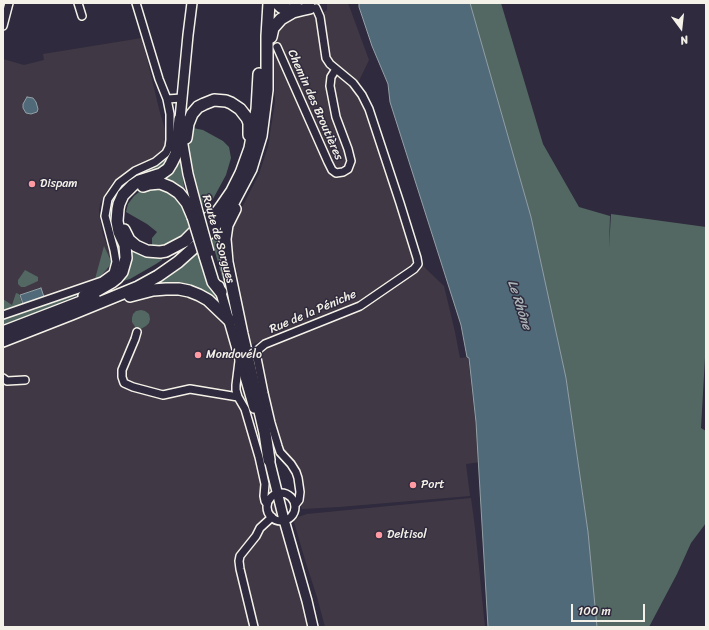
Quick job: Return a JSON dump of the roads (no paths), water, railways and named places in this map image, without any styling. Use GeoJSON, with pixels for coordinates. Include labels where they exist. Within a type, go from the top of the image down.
{"type":"FeatureCollection","features":[{"type":"Feature","properties":{"kind":"highway"},"geometry":{"type":"LineString","coordinates":[[3,332],[106,292],[155,269],[194,239],[220,210],[241,173],[250,148],[259,87],[261,3]]}},
{"type":"Feature","properties":{"kind":"highway"},"geometry":{"type":"LineString","coordinates":[[3,341],[138,287],[158,276],[197,246],[232,205],[250,174],[262,128],[266,90],[269,3]]}},
{"type":"Feature","properties":{"kind":"highway"},"geometry":{"type":"LineString","coordinates":[[277,3],[281,7],[290,10],[311,5]]}},
{"type":"Feature","properties":{"kind":"highway"},"geometry":{"type":"LineString","coordinates":[[266,90],[270,84],[271,37],[273,28],[281,18],[311,5]]}},
{"type":"Feature","properties":{"kind":"highway"},"geometry":{"type":"LineString","coordinates":[[184,152],[188,124],[192,114],[198,107],[208,101],[219,100],[231,102],[240,109],[247,118],[249,127],[248,140],[233,181],[222,200],[220,210],[208,218],[185,241],[166,251],[147,251],[136,246],[130,240],[122,224],[124,207],[129,196],[138,188],[149,184],[160,183],[174,190],[183,197],[195,215],[207,254],[213,282],[221,292]]}},
{"type":"Feature","properties":{"kind":"highway"},"geometry":{"type":"LineString","coordinates":[[52,313],[105,287],[122,272],[126,258],[125,245],[119,232],[117,221],[119,204],[123,195],[134,185],[140,181],[161,174],[168,169],[176,154],[180,119]]}},
{"type":"Feature","properties":{"kind":"highway"},"geometry":{"type":"LineString","coordinates":[[257,150],[258,157],[255,169],[244,194],[227,225],[225,244],[227,262],[265,433],[269,460]]}},
{"type":"Feature","properties":{"kind":"highway"},"geometry":{"type":"LineString","coordinates":[[72,314],[138,294],[160,290],[179,289],[200,295],[230,321]]}},
{"type":"Feature","properties":{"kind":"main road","name":"Route de Sorgues"},"geometry":{"type":"LineString","coordinates":[[192,3],[180,119],[195,215]]}},
{"type":"Feature","properties":{"kind":"main road","name":"Route de Sorgues"},"geometry":{"type":"LineString","coordinates":[[221,292],[286,519]]}},
{"type":"Feature","properties":{"kind":"main road"},"geometry":{"type":"LineString","coordinates":[[286,519],[313,627]]}},
{"type":"Feature","properties":{"kind":"main road"},"geometry":{"type":"LineString","coordinates":[[286,519],[310,592],[319,627]]}},
{"type":"Feature","properties":{"kind":"street"},"geometry":{"type":"LineString","coordinates":[[3,26],[9,3]]}},
{"type":"Feature","properties":{"kind":"street"},"geometry":{"type":"LineString","coordinates":[[78,3],[82,16]]}},
{"type":"Feature","properties":{"kind":"street"},"geometry":{"type":"LineString","coordinates":[[3,315],[102,281],[112,273],[116,262],[105,216],[108,199],[119,183],[135,171],[155,162],[166,154],[169,148],[170,114],[167,99],[136,3]]}},
{"type":"Feature","properties":{"kind":"street"},"geometry":{"type":"LineString","coordinates":[[311,5],[320,17],[326,58],[336,69]]}},
{"type":"Feature","properties":{"kind":"street","name":"Chemin des Broutières"},"geometry":{"type":"LineString","coordinates":[[277,47],[328,162],[332,170],[336,173],[343,172],[348,169],[350,161],[348,148],[336,117],[330,86],[331,77],[336,69]]}},
{"type":"Feature","properties":{"kind":"street","name":"Rue de la Péniche"},"geometry":{"type":"LineString","coordinates":[[299,486],[298,478],[292,464],[280,452],[271,423],[257,358],[259,348],[265,344],[360,306],[414,269],[418,264],[398,195],[369,109],[362,95],[353,83],[336,69]]}},
{"type":"Feature","properties":{"kind":"street"},"geometry":{"type":"LineString","coordinates":[[167,99],[182,98]]}},
{"type":"Feature","properties":{"kind":"street"},"geometry":{"type":"LineString","coordinates":[[137,332],[122,370],[124,383],[133,388],[162,395],[190,388],[238,396]]}},
{"type":"Feature","properties":{"kind":"street"},"geometry":{"type":"LineString","coordinates":[[240,356],[236,390],[245,409],[259,457],[265,484],[265,501],[269,514],[272,517],[277,520],[286,519],[292,515],[300,492],[299,486]]}},
{"type":"Feature","properties":{"kind":"street"},"geometry":{"type":"LineString","coordinates":[[3,378],[7,380],[25,380]]}},
{"type":"Feature","properties":{"kind":"street"},"geometry":{"type":"LineString","coordinates":[[265,484],[280,494],[292,499],[295,504]]}},
{"type":"Feature","properties":{"kind":"street"},"geometry":{"type":"LineString","coordinates":[[267,504],[271,496],[294,491],[299,486]]}},
{"type":"Feature","properties":{"kind":"street"},"geometry":{"type":"LineString","coordinates":[[254,627],[239,561],[240,556],[256,536],[260,528],[272,517]]}},
{"type":"Feature","properties":{"kind":"water","name":"Le Rhône"},"geometry":{"type":"Polygon","coordinates":[[[359,3],[470,3],[531,217],[566,378],[588,532],[597,627],[488,627],[476,422],[469,358],[467,357],[461,325],[390,102],[388,84],[372,46],[359,3]]]}},
{"type":"Feature","properties":{"kind":"water"},"geometry":{"type":"Polygon","coordinates":[[[27,97],[33,98],[36,102],[38,109],[37,112],[31,114],[26,113],[23,108],[23,104],[27,97]]]}},
{"type":"Feature","properties":{"kind":"water"},"geometry":{"type":"Polygon","coordinates":[[[41,288],[44,297],[23,304],[20,295],[41,288]]]}},
{"type":"Feature","properties":{"kind":"place","name":"Dispam"},"geometry":{"type":"Point","coordinates":[32,184]}},
{"type":"Feature","properties":{"kind":"place","name":"Mondovélo"},"geometry":{"type":"Point","coordinates":[198,355]}},
{"type":"Feature","properties":{"kind":"place","name":"Port"},"geometry":{"type":"Point","coordinates":[413,485]}},
{"type":"Feature","properties":{"kind":"place","name":"Deltisol"},"geometry":{"type":"Point","coordinates":[379,535]}}]}
